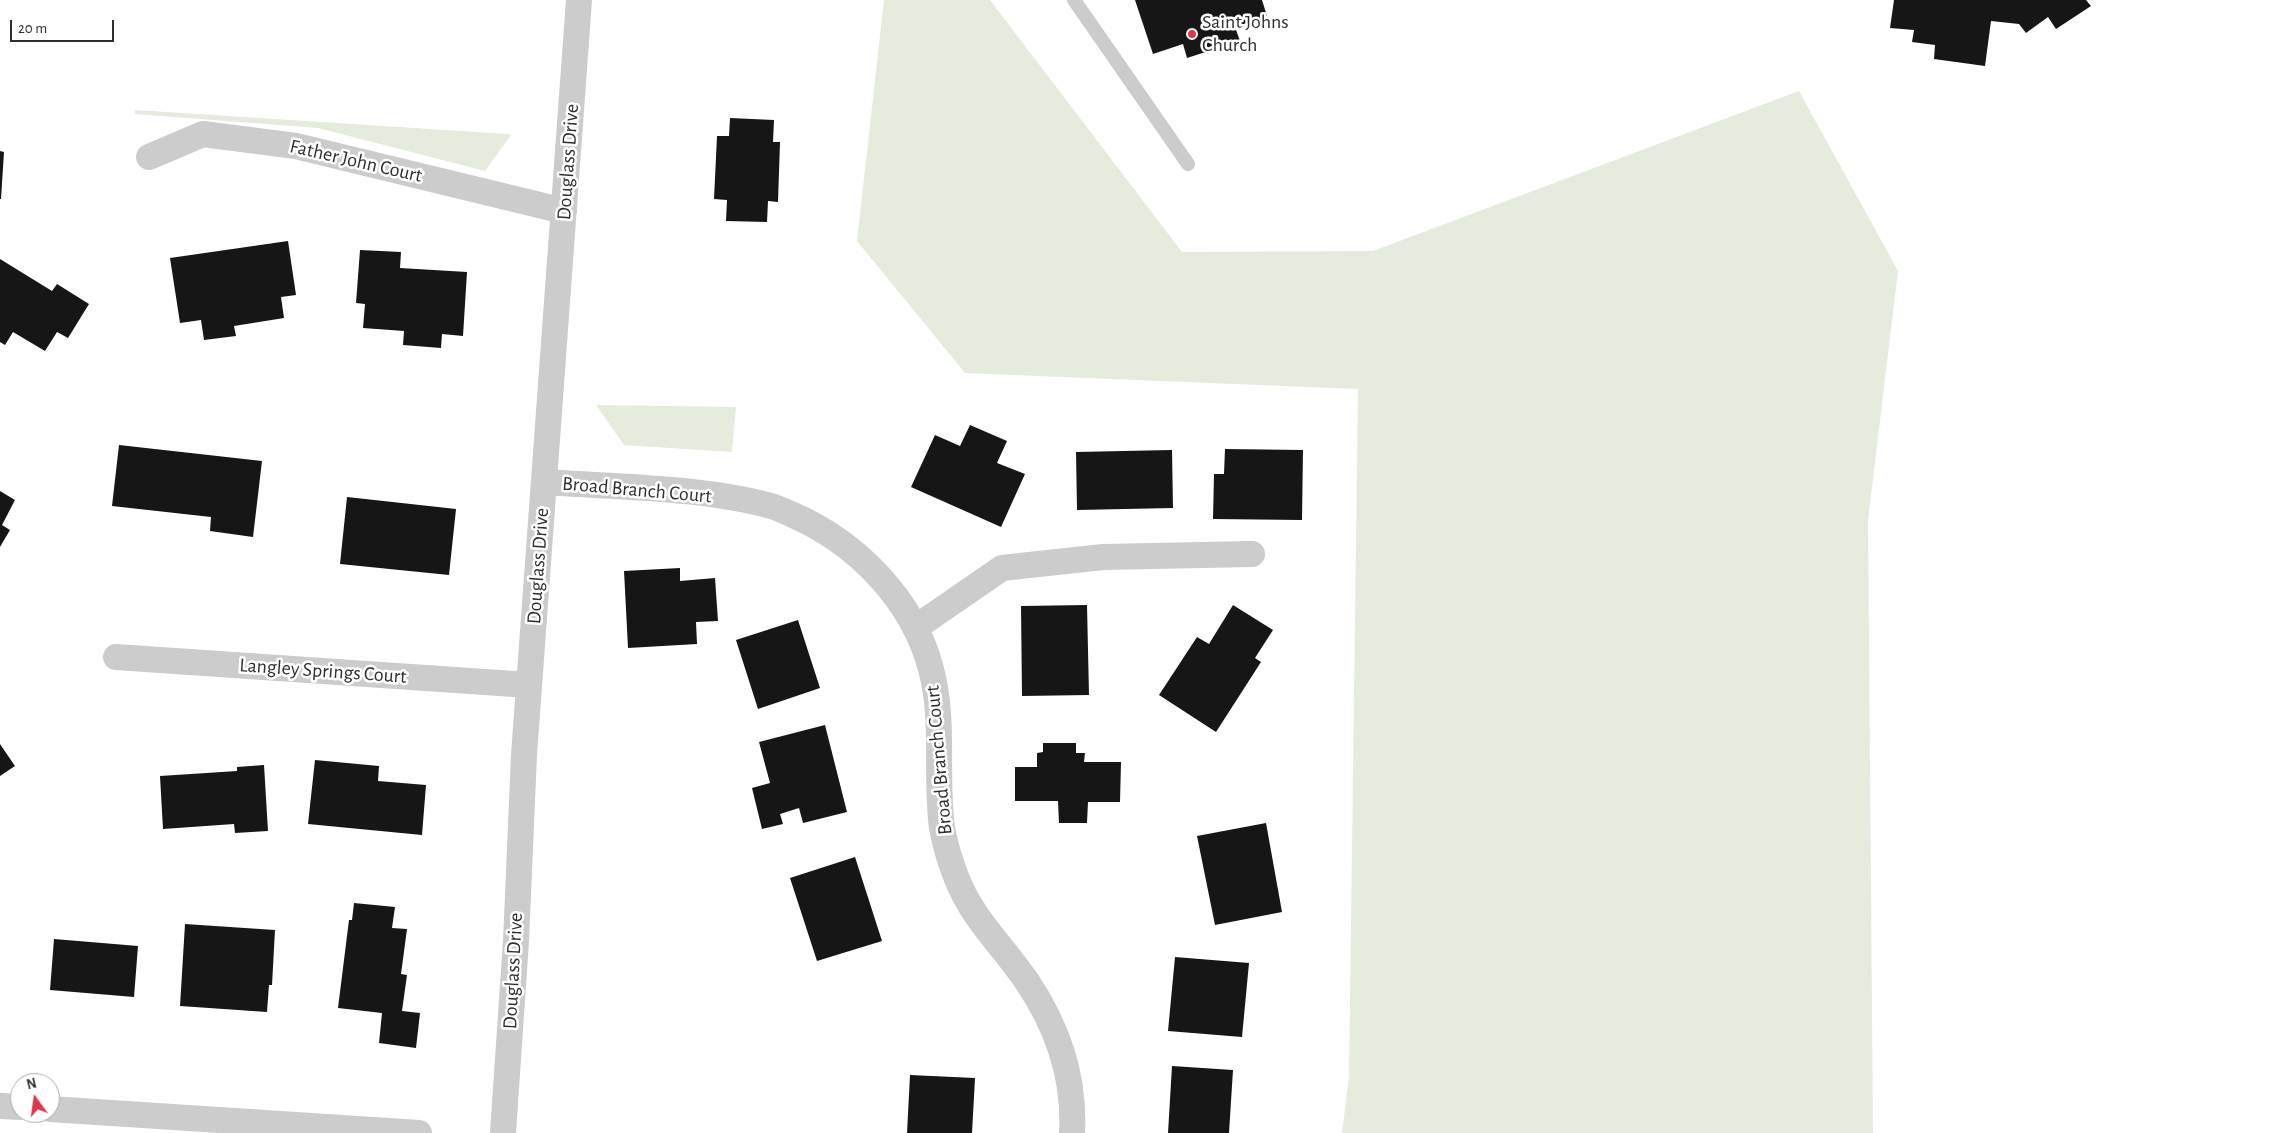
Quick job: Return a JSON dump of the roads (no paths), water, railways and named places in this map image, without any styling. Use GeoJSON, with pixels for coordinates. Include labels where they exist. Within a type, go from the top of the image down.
{"type":"FeatureCollection","features":[{"type":"Feature","properties":{"kind":"street","name":"Douglass Drive"},"geometry":{"type":"LineString","coordinates":[[503,1133],[516,941],[524,754],[579,0]]}},
{"type":"Feature","properties":{"kind":"street","name":"Father John Court"},"geometry":{"type":"LineString","coordinates":[[149,157],[203,134],[296,146],[564,211]]}},
{"type":"Feature","properties":{"kind":"street","name":"Broad Branch Court"},"geometry":{"type":"LineString","coordinates":[[545,482],[706,494],[773,506],[818,526],[856,553],[890,589],[915,628],[931,669],[940,730],[942,830],[954,870],[978,920],[1027,982],[1053,1026],[1067,1067],[1073,1111],[1072,1133]]}},
{"type":"Feature","properties":{"kind":"street"},"geometry":{"type":"LineString","coordinates":[[915,628],[1002,568],[1103,557],[1252,554]]}},
{"type":"Feature","properties":{"kind":"street","name":"Langley Springs Court"},"geometry":{"type":"LineString","coordinates":[[116,658],[529,685]]}},
{"type":"Feature","properties":{"kind":"street"},"geometry":{"type":"LineString","coordinates":[[60,1110],[419,1133]]}},
{"type":"Feature","properties":{"kind":"lane"},"geometry":{"type":"LineString","coordinates":[[1074,0],[1188,164]]}},
{"type":"Feature","properties":{"kind":"place","name":"Saint Johns Church"},"geometry":{"type":"Point","coordinates":[1192,34]}}]}
